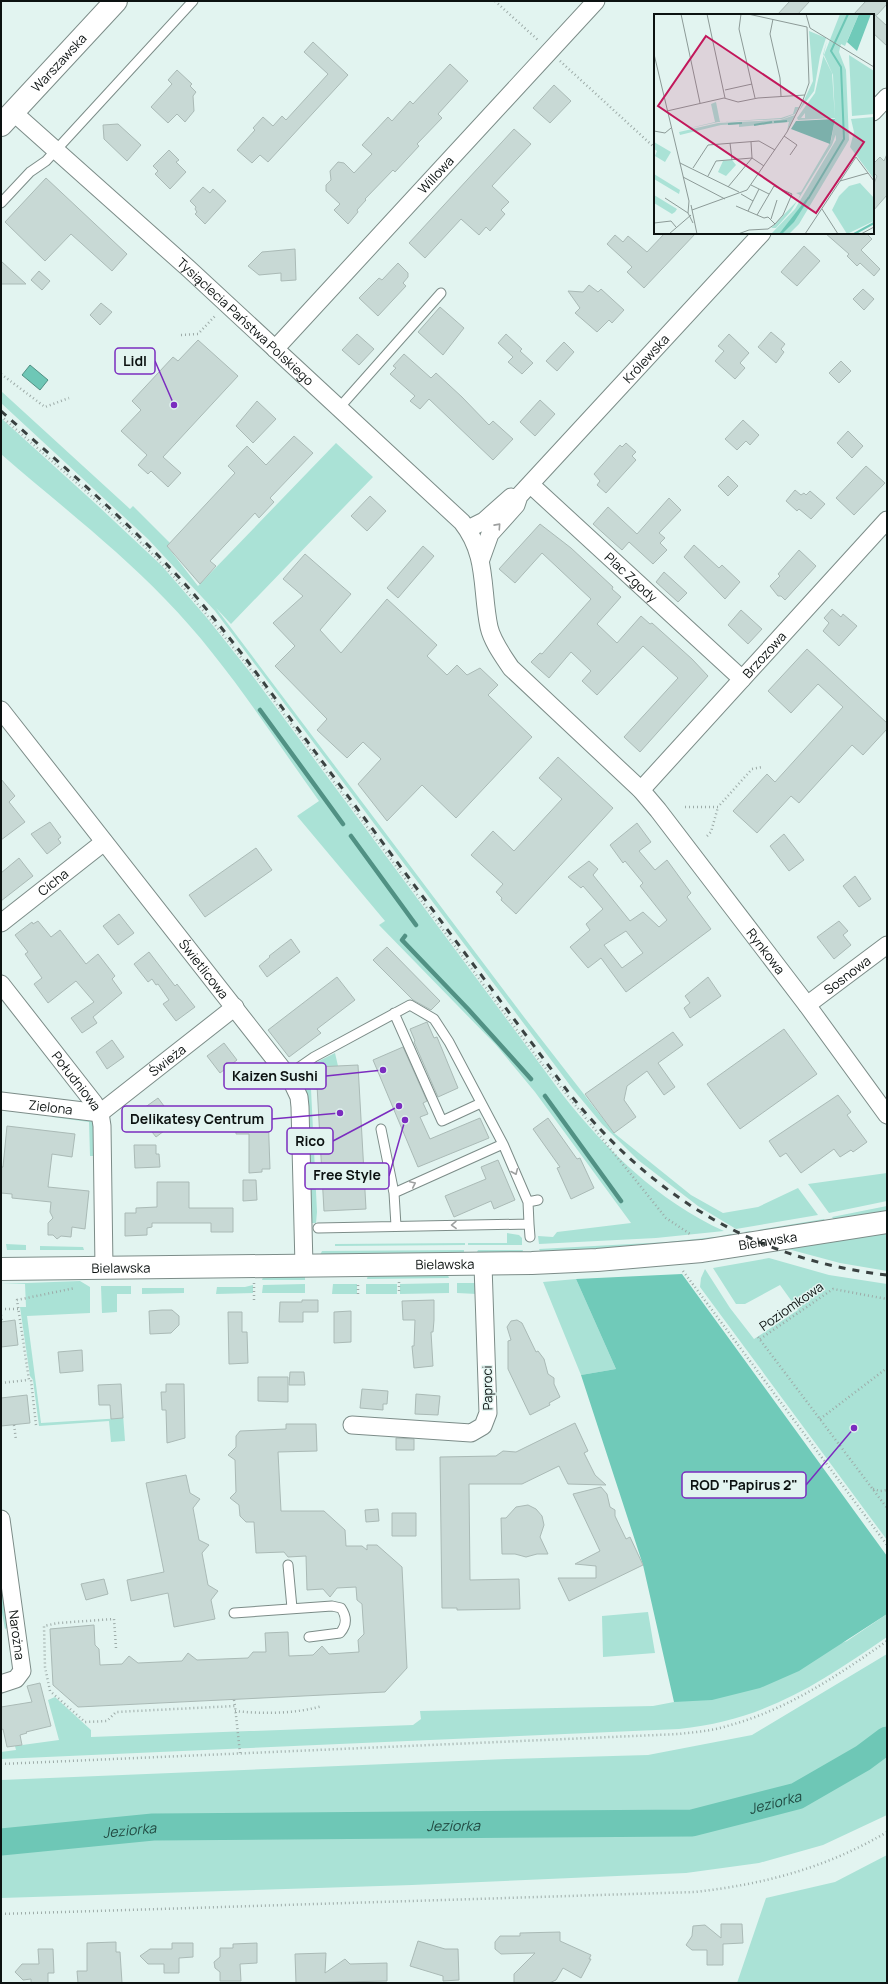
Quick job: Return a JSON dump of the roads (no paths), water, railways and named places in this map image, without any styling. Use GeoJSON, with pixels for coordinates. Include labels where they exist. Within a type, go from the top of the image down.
{"type":"FeatureCollection","features":[{"type":"Feature","properties":{"kind":"street","name":"Warszawska"},"geometry":{"type":"LineString","coordinates":[[7,119],[116,1]]}},
{"type":"Feature","properties":{"kind":"street","name":"Willowa"},"geometry":{"type":"LineString","coordinates":[[275,349],[596,1]]}},
{"type":"Feature","properties":{"kind":"street"},"geometry":{"type":"LineString","coordinates":[[874,111],[887,97]]}},
{"type":"Feature","properties":{"kind":"street","name":"Tysiąclecia Państwa Polskiego"},"geometry":{"type":"LineString","coordinates":[[7,119],[56,149],[451,511],[470,533]]}},
{"type":"Feature","properties":{"kind":"street","name":"Królewska"},"geometry":{"type":"LineString","coordinates":[[525,490],[761,234]]}},
{"type":"Feature","properties":{"kind":"street"},"geometry":{"type":"LineString","coordinates":[[525,490],[510,498],[470,533],[481,559],[489,628],[501,653],[511,668],[641,790]]}},
{"type":"Feature","properties":{"kind":"street"},"geometry":{"type":"LineString","coordinates":[[481,559],[490,534],[516,505],[525,490]]}},
{"type":"Feature","properties":{"kind":"street","name":"Plac Zgody"},"geometry":{"type":"LineString","coordinates":[[525,490],[742,680]]}},
{"type":"Feature","properties":{"kind":"street","name":"Brzozowa"},"geometry":{"type":"LineString","coordinates":[[641,790],[887,520]]}},
{"type":"Feature","properties":{"kind":"street","name":"Świetlicowa"},"geometry":{"type":"LineString","coordinates":[[1,710],[288,1075],[295,1088],[300,1107],[304,1266]]}},
{"type":"Feature","properties":{"kind":"street","name":"Rynkowa"},"geometry":{"type":"LineString","coordinates":[[641,790],[661,813],[808,1005],[887,1115]]}},
{"type":"Feature","properties":{"kind":"street","name":"Cicha"},"geometry":{"type":"LineString","coordinates":[[1,922],[104,842]]}},
{"type":"Feature","properties":{"kind":"street","name":"Sosnowa"},"geometry":{"type":"LineString","coordinates":[[808,1005],[887,945]]}},
{"type":"Feature","properties":{"kind":"street","name":"Południowa"},"geometry":{"type":"LineString","coordinates":[[1,984],[94,1103],[100,1113],[102,1126],[104,1268]]}},
{"type":"Feature","properties":{"kind":"street","name":"Świeża"},"geometry":{"type":"LineString","coordinates":[[100,1113],[235,1007]]}},
{"type":"Feature","properties":{"kind":"street","name":"Zielona"},"geometry":{"type":"LineString","coordinates":[[1,1102],[100,1113]]}},
{"type":"Feature","properties":{"kind":"street","name":"Bielawska"},"geometry":{"type":"LineString","coordinates":[[1,1269],[483,1264],[597,1260],[670,1254],[745,1245],[887,1222]]}},
{"type":"Feature","properties":{"kind":"street","name":"Paproci"},"geometry":{"type":"LineString","coordinates":[[352,1425],[471,1433],[483,1426],[488,1413],[483,1264]]}},
{"type":"Feature","properties":{"kind":"street","name":"Narożna"},"geometry":{"type":"LineString","coordinates":[[1,1519],[22,1671],[9,1681]]}},
{"type":"Feature","properties":{"kind":"lane"},"geometry":{"type":"LineString","coordinates":[[1,203],[30,172],[46,161],[193,1]]}},
{"type":"Feature","properties":{"kind":"lane"},"geometry":{"type":"LineString","coordinates":[[339,408],[441,293]]}},
{"type":"Feature","properties":{"kind":"lane"},"geometry":{"type":"LineString","coordinates":[[288,1075],[314,1057],[410,1005],[434,1019],[449,1042],[481,1103],[508,1148],[528,1202],[530,1237]]}},
{"type":"Feature","properties":{"kind":"lane"},"geometry":{"type":"LineString","coordinates":[[394,1013],[442,1121],[481,1103]]}},
{"type":"Feature","properties":{"kind":"lane"},"geometry":{"type":"LineString","coordinates":[[381,1129],[394,1193],[396,1226]]}},
{"type":"Feature","properties":{"kind":"lane"},"geometry":{"type":"LineString","coordinates":[[394,1193],[508,1148]]}},
{"type":"Feature","properties":{"kind":"lane"},"geometry":{"type":"LineString","coordinates":[[528,1202],[538,1200]]}},
{"type":"Feature","properties":{"kind":"lane"},"geometry":{"type":"LineString","coordinates":[[318,1228],[529,1224]]}},
{"type":"Feature","properties":{"kind":"lane"},"geometry":{"type":"LineString","coordinates":[[288,1565],[292,1608]]}},
{"type":"Feature","properties":{"kind":"lane"},"geometry":{"type":"LineString","coordinates":[[234,1613],[332,1606],[341,1608],[344,1612],[346,1624],[340,1633],[309,1637]]}},
{"type":"Feature","properties":{"kind":"waterway"},"geometry":{"type":"LineString","coordinates":[[260,710],[343,824]]}},
{"type":"Feature","properties":{"kind":"waterway"},"geometry":{"type":"LineString","coordinates":[[351,836],[416,925]]}},
{"type":"Feature","properties":{"kind":"waterway"},"geometry":{"type":"LineString","coordinates":[[405,936],[402,940],[468,1009],[531,1079]]}},
{"type":"Feature","properties":{"kind":"waterway"},"geometry":{"type":"LineString","coordinates":[[545,1096],[621,1201]]}},
{"type":"Feature","properties":{"kind":"waterway","name":"Jeziorka"},"geometry":{"type":"LineString","coordinates":[[1,1842],[153,1827],[692,1823],[797,1796],[863,1758],[887,1740]]}},
{"type":"Feature","properties":{"kind":"railway"},"geometry":{"type":"LineString","coordinates":[[1,411],[131,528],[172,570],[201,603],[246,659],[569,1093],[601,1130],[635,1163],[671,1192],[709,1217],[750,1238],[793,1255],[839,1267],[887,1275]]}},
{"type":"Feature","properties":{"kind":"place","name":"Lidl"},"geometry":{"type":"Point","coordinates":[174,405]}},
{"type":"Feature","properties":{"kind":"place","name":"Kaizen Sushi"},"geometry":{"type":"Point","coordinates":[383,1070]}},
{"type":"Feature","properties":{"kind":"place","name":"Rico"},"geometry":{"type":"Point","coordinates":[399,1106]}},
{"type":"Feature","properties":{"kind":"place","name":"Delikatesy Centrum"},"geometry":{"type":"Point","coordinates":[340,1113]}},
{"type":"Feature","properties":{"kind":"place","name":"Free Style"},"geometry":{"type":"Point","coordinates":[405,1120]}},
{"type":"Feature","properties":{"kind":"place","name":"ROD \"Papirus 2\""},"geometry":{"type":"Point","coordinates":[854,1428]}}]}
